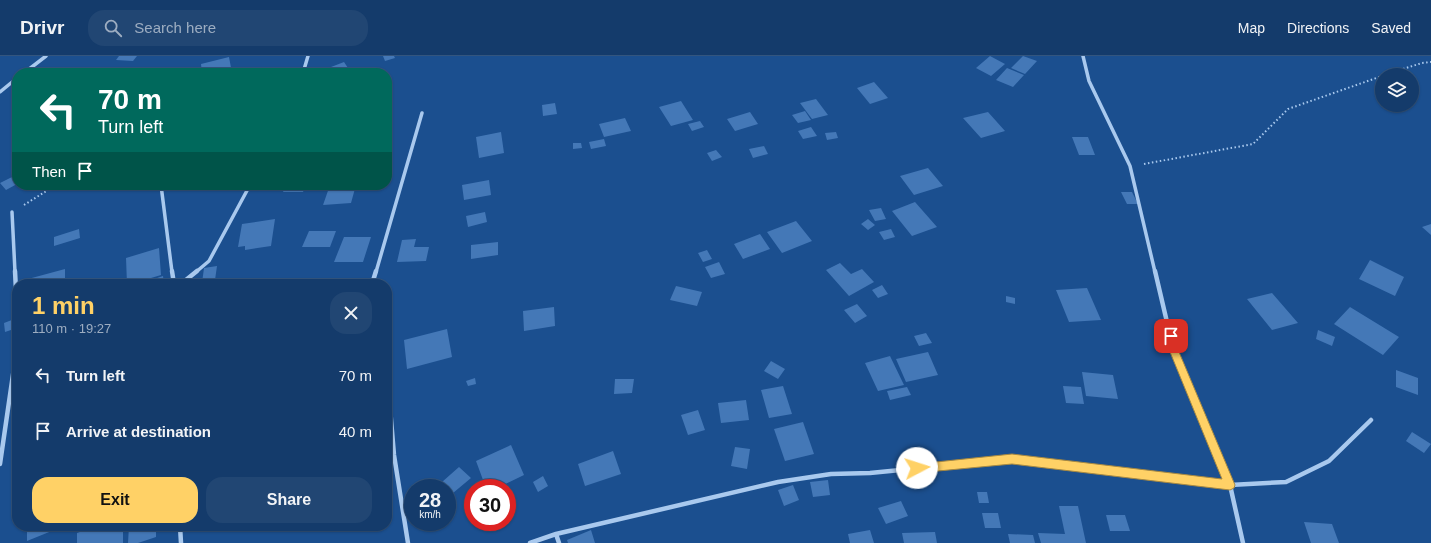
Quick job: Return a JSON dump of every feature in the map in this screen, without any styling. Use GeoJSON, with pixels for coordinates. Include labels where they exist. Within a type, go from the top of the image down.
{"type":"FeatureCollection","features":[{"type":"Feature","properties":{"kind":"street"},"geometry":{"type":"LineString","coordinates":[[30,68],[46,56]]}},
{"type":"Feature","properties":{"kind":"street"},"geometry":{"type":"LineString","coordinates":[[304,68],[308,56]]}},
{"type":"Feature","properties":{"kind":"street"},"geometry":{"type":"LineString","coordinates":[[1083,56],[1089,81],[1130,166],[1174,352],[1230,485],[1242,543]]}},
{"type":"Feature","properties":{"kind":"street"},"geometry":{"type":"LineString","coordinates":[[0,92],[12,82]]}},
{"type":"Feature","properties":{"kind":"street"},"geometry":{"type":"LineString","coordinates":[[373,279],[422,113]]}},
{"type":"Feature","properties":{"kind":"street"},"geometry":{"type":"LineString","coordinates":[[162,190],[173,279]]}},
{"type":"Feature","properties":{"kind":"street"},"geometry":{"type":"LineString","coordinates":[[187,279],[209,261],[247,190]]}},
{"type":"Feature","properties":{"kind":"street"},"geometry":{"type":"LineString","coordinates":[[12,212],[15,279]]}},
{"type":"Feature","properties":{"kind":"street"},"geometry":{"type":"LineString","coordinates":[[0,464],[12,380]]}},
{"type":"Feature","properties":{"kind":"street"},"geometry":{"type":"LineString","coordinates":[[530,543],[556,534],[778,482],[831,474],[870,473],[1012,459],[1230,485],[1286,482],[1329,461],[1371,420]]}},
{"type":"Feature","properties":{"kind":"street"},"geometry":{"type":"LineString","coordinates":[[392,431],[394,455],[408,543]]}},
{"type":"Feature","properties":{"kind":"street"},"geometry":{"type":"LineString","coordinates":[[181,531],[182,543]]}},
{"type":"Feature","properties":{"kind":"street"},"geometry":{"type":"LineString","coordinates":[[556,534],[559,543]]}},
{"type":"Feature","properties":{"kind":"path"},"geometry":{"type":"LineString","coordinates":[[1406,68],[1431,62]]}},
{"type":"Feature","properties":{"kind":"path"},"geometry":{"type":"LineString","coordinates":[[1130,166],[1254,144],[1288,109],[1375,78]]}},
{"type":"Feature","properties":{"kind":"path"},"geometry":{"type":"LineString","coordinates":[[12,212],[48,190]]}},
{"type":"Feature","properties":{"kind":"building"},"geometry":{"type":"Polygon","coordinates":[[[119,56],[137,56],[133,61],[116,60],[119,56]]]}},
{"type":"Feature","properties":{"kind":"building"},"geometry":{"type":"Polygon","coordinates":[[[383,56],[394,56],[395,58],[385,61],[383,56]]]}},
{"type":"Feature","properties":{"kind":"building"},"geometry":{"type":"Polygon","coordinates":[[[990,56],[1005,64],[991,76],[976,68],[990,56]]]}},
{"type":"Feature","properties":{"kind":"building"},"geometry":{"type":"Polygon","coordinates":[[[1023,56],[1037,61],[1025,74],[1011,68],[1023,56]]]}},
{"type":"Feature","properties":{"kind":"building"},"geometry":{"type":"Polygon","coordinates":[[[229,57],[231,68],[201,68],[201,64],[229,57]]]}},
{"type":"Feature","properties":{"kind":"building"},"geometry":{"type":"Polygon","coordinates":[[[344,62],[348,68],[332,68],[331,67],[344,62]]]}},
{"type":"Feature","properties":{"kind":"building"},"geometry":{"type":"Polygon","coordinates":[[[1007,68],[1024,75],[1013,87],[996,80],[1007,68]]]}},
{"type":"Feature","properties":{"kind":"building"},"geometry":{"type":"Polygon","coordinates":[[[874,82],[888,98],[870,104],[857,88],[874,82]]]}},
{"type":"Feature","properties":{"kind":"building"},"geometry":{"type":"Polygon","coordinates":[[[816,99],[828,115],[812,119],[800,103],[816,99]]]}},
{"type":"Feature","properties":{"kind":"building"},"geometry":{"type":"Polygon","coordinates":[[[681,101],[693,120],[671,126],[659,107],[681,101]]]}},
{"type":"Feature","properties":{"kind":"building"},"geometry":{"type":"Polygon","coordinates":[[[555,103],[557,114],[543,116],[542,105],[555,103]]]}},
{"type":"Feature","properties":{"kind":"building"},"geometry":{"type":"Polygon","coordinates":[[[805,111],[811,120],[798,123],[792,115],[805,111]]]}},
{"type":"Feature","properties":{"kind":"building"},"geometry":{"type":"Polygon","coordinates":[[[750,112],[758,124],[735,131],[727,119],[750,112]]]}},
{"type":"Feature","properties":{"kind":"building"},"geometry":{"type":"Polygon","coordinates":[[[988,112],[1005,131],[981,138],[963,118],[988,112]]]}},
{"type":"Feature","properties":{"kind":"building"},"geometry":{"type":"Polygon","coordinates":[[[625,118],[631,131],[604,137],[599,124],[625,118]]]}},
{"type":"Feature","properties":{"kind":"building"},"geometry":{"type":"Polygon","coordinates":[[[700,121],[704,127],[692,131],[688,124],[700,121]]]}},
{"type":"Feature","properties":{"kind":"building"},"geometry":{"type":"Polygon","coordinates":[[[811,127],[817,136],[803,139],[798,131],[811,127]]]}},
{"type":"Feature","properties":{"kind":"building"},"geometry":{"type":"Polygon","coordinates":[[[501,132],[504,153],[479,158],[476,137],[501,132]]]}},
{"type":"Feature","properties":{"kind":"building"},"geometry":{"type":"Polygon","coordinates":[[[836,132],[838,138],[827,140],[825,133],[836,132]]]}},
{"type":"Feature","properties":{"kind":"building"},"geometry":{"type":"Polygon","coordinates":[[[1072,137],[1088,137],[1095,155],[1079,155],[1072,137]]]}},
{"type":"Feature","properties":{"kind":"building"},"geometry":{"type":"Polygon","coordinates":[[[604,139],[606,146],[591,149],[589,142],[604,139]]]}},
{"type":"Feature","properties":{"kind":"building"},"geometry":{"type":"Polygon","coordinates":[[[573,143],[581,143],[582,148],[573,149],[573,143]]]}},
{"type":"Feature","properties":{"kind":"building"},"geometry":{"type":"Polygon","coordinates":[[[764,146],[768,154],[753,158],[749,149],[764,146]]]}},
{"type":"Feature","properties":{"kind":"building"},"geometry":{"type":"Polygon","coordinates":[[[716,150],[722,157],[712,161],[707,153],[716,150]]]}},
{"type":"Feature","properties":{"kind":"building"},"geometry":{"type":"Polygon","coordinates":[[[928,168],[943,186],[914,195],[900,176],[928,168]]]}},
{"type":"Feature","properties":{"kind":"building"},"geometry":{"type":"Polygon","coordinates":[[[12,177],[12,187],[6,190],[0,183],[12,177]]]}},
{"type":"Feature","properties":{"kind":"building"},"geometry":{"type":"Polygon","coordinates":[[[489,180],[491,195],[464,200],[462,185],[489,180]]]}},
{"type":"Feature","properties":{"kind":"building"},"geometry":{"type":"Polygon","coordinates":[[[284,190],[304,190],[303,192],[283,192],[284,190]]]}},
{"type":"Feature","properties":{"kind":"building"},"geometry":{"type":"Polygon","coordinates":[[[328,190],[355,190],[351,203],[323,205],[328,190]]]}},
{"type":"Feature","properties":{"kind":"building"},"geometry":{"type":"Polygon","coordinates":[[[1121,192],[1132,192],[1138,204],[1127,204],[1121,192]]]}},
{"type":"Feature","properties":{"kind":"building"},"geometry":{"type":"Polygon","coordinates":[[[915,202],[937,227],[912,236],[892,211],[915,202]]]}},
{"type":"Feature","properties":{"kind":"building"},"geometry":{"type":"Polygon","coordinates":[[[881,208],[886,219],[875,221],[869,210],[881,208]]]}},
{"type":"Feature","properties":{"kind":"building"},"geometry":{"type":"Polygon","coordinates":[[[485,212],[487,222],[468,227],[466,216],[485,212]]]}},
{"type":"Feature","properties":{"kind":"building"},"geometry":{"type":"Polygon","coordinates":[[[275,219],[271,246],[245,250],[245,246],[238,247],[242,224],[275,219]]]}},
{"type":"Feature","properties":{"kind":"building"},"geometry":{"type":"Polygon","coordinates":[[[868,219],[875,225],[868,230],[861,224],[868,219]]]}},
{"type":"Feature","properties":{"kind":"building"},"geometry":{"type":"Polygon","coordinates":[[[796,221],[812,241],[782,253],[767,232],[796,221]]]}},
{"type":"Feature","properties":{"kind":"building"},"geometry":{"type":"Polygon","coordinates":[[[1431,224],[1431,235],[1422,227],[1431,224]]]}},
{"type":"Feature","properties":{"kind":"building"},"geometry":{"type":"Polygon","coordinates":[[[79,229],[80,238],[54,246],[54,237],[79,229]]]}},
{"type":"Feature","properties":{"kind":"building"},"geometry":{"type":"Polygon","coordinates":[[[891,229],[895,237],[884,240],[879,232],[891,229]]]}},
{"type":"Feature","properties":{"kind":"building"},"geometry":{"type":"Polygon","coordinates":[[[309,231],[336,231],[330,247],[302,247],[309,231]]]}},
{"type":"Feature","properties":{"kind":"building"},"geometry":{"type":"Polygon","coordinates":[[[760,234],[770,249],[743,259],[734,244],[760,234]]]}},
{"type":"Feature","properties":{"kind":"building"},"geometry":{"type":"Polygon","coordinates":[[[344,237],[371,237],[363,262],[334,262],[344,237]]]}},
{"type":"Feature","properties":{"kind":"building"},"geometry":{"type":"Polygon","coordinates":[[[416,239],[414,247],[429,247],[426,261],[397,262],[402,240],[416,239]]]}},
{"type":"Feature","properties":{"kind":"building"},"geometry":{"type":"Polygon","coordinates":[[[498,242],[498,255],[471,259],[471,245],[498,242]]]}},
{"type":"Feature","properties":{"kind":"building"},"geometry":{"type":"Polygon","coordinates":[[[159,248],[161,275],[148,279],[127,279],[126,258],[159,248]]]}},
{"type":"Feature","properties":{"kind":"building"},"geometry":{"type":"Polygon","coordinates":[[[707,250],[712,259],[703,262],[698,253],[707,250]]]}},
{"type":"Feature","properties":{"kind":"building"},"geometry":{"type":"Polygon","coordinates":[[[1370,260],[1404,277],[1395,296],[1359,279],[1370,260]]]}},
{"type":"Feature","properties":{"kind":"building"},"geometry":{"type":"Polygon","coordinates":[[[719,262],[725,274],[711,278],[705,267],[719,262]]]}},
{"type":"Feature","properties":{"kind":"building"},"geometry":{"type":"Polygon","coordinates":[[[840,263],[851,274],[862,269],[874,282],[849,296],[826,270],[840,263]]]}},
{"type":"Feature","properties":{"kind":"building"},"geometry":{"type":"Polygon","coordinates":[[[217,266],[215,279],[203,279],[204,268],[217,266]]]}},
{"type":"Feature","properties":{"kind":"building"},"geometry":{"type":"Polygon","coordinates":[[[65,269],[65,279],[28,279],[65,269]]]}},
{"type":"Feature","properties":{"kind":"building"},"geometry":{"type":"Polygon","coordinates":[[[163,276],[163,279],[154,279],[163,276]]]}},
{"type":"Feature","properties":{"kind":"building"},"geometry":{"type":"Polygon","coordinates":[[[882,285],[888,294],[878,298],[872,290],[882,285]]]}},
{"type":"Feature","properties":{"kind":"building"},"geometry":{"type":"Polygon","coordinates":[[[676,286],[702,292],[697,306],[670,300],[676,286]]]}},
{"type":"Feature","properties":{"kind":"building"},"geometry":{"type":"Polygon","coordinates":[[[1087,288],[1101,320],[1069,322],[1056,290],[1087,288]]]}},
{"type":"Feature","properties":{"kind":"building"},"geometry":{"type":"Polygon","coordinates":[[[1272,293],[1298,323],[1272,330],[1247,299],[1272,293]]]}},
{"type":"Feature","properties":{"kind":"building"},"geometry":{"type":"Polygon","coordinates":[[[1006,296],[1015,298],[1015,304],[1006,302],[1006,296]]]}},
{"type":"Feature","properties":{"kind":"building"},"geometry":{"type":"Polygon","coordinates":[[[857,304],[867,316],[855,323],[844,310],[857,304]]]}},
{"type":"Feature","properties":{"kind":"building"},"geometry":{"type":"Polygon","coordinates":[[[554,307],[555,326],[524,331],[523,311],[554,307]]]}},
{"type":"Feature","properties":{"kind":"building"},"geometry":{"type":"Polygon","coordinates":[[[1350,307],[1399,337],[1383,355],[1334,324],[1350,307]]]}},
{"type":"Feature","properties":{"kind":"building"},"geometry":{"type":"Polygon","coordinates":[[[12,320],[12,330],[5,332],[4,323],[12,320]]]}},
{"type":"Feature","properties":{"kind":"building"},"geometry":{"type":"Polygon","coordinates":[[[447,329],[452,357],[407,369],[404,340],[447,329]]]}},
{"type":"Feature","properties":{"kind":"building"},"geometry":{"type":"Polygon","coordinates":[[[1318,330],[1335,337],[1332,346],[1316,339],[1318,330]]]}},
{"type":"Feature","properties":{"kind":"building"},"geometry":{"type":"Polygon","coordinates":[[[926,333],[932,343],[919,346],[914,336],[926,333]]]}},
{"type":"Feature","properties":{"kind":"building"},"geometry":{"type":"Polygon","coordinates":[[[928,352],[938,375],[906,382],[896,359],[928,352]]]}},
{"type":"Feature","properties":{"kind":"building"},"geometry":{"type":"Polygon","coordinates":[[[890,356],[904,385],[878,391],[865,363],[890,356]]]}},
{"type":"Feature","properties":{"kind":"building"},"geometry":{"type":"Polygon","coordinates":[[[771,361],[785,369],[778,379],[764,371],[771,361]]]}},
{"type":"Feature","properties":{"kind":"building"},"geometry":{"type":"Polygon","coordinates":[[[1396,370],[1418,378],[1418,395],[1396,387],[1396,370]]]}},
{"type":"Feature","properties":{"kind":"building"},"geometry":{"type":"Polygon","coordinates":[[[1082,372],[1113,375],[1118,399],[1086,396],[1082,372]]]}},
{"type":"Feature","properties":{"kind":"building"},"geometry":{"type":"Polygon","coordinates":[[[475,378],[476,384],[468,386],[466,381],[475,378]]]}},
{"type":"Feature","properties":{"kind":"building"},"geometry":{"type":"Polygon","coordinates":[[[615,379],[634,379],[632,393],[614,394],[615,379]]]}},
{"type":"Feature","properties":{"kind":"building"},"geometry":{"type":"Polygon","coordinates":[[[783,386],[792,414],[769,418],[761,390],[783,386]]]}},
{"type":"Feature","properties":{"kind":"building"},"geometry":{"type":"Polygon","coordinates":[[[1063,386],[1081,387],[1084,404],[1066,403],[1063,386]]]}},
{"type":"Feature","properties":{"kind":"building"},"geometry":{"type":"Polygon","coordinates":[[[907,387],[911,395],[890,400],[887,391],[907,387]]]}},
{"type":"Feature","properties":{"kind":"building"},"geometry":{"type":"Polygon","coordinates":[[[746,400],[749,420],[721,423],[718,403],[746,400]]]}},
{"type":"Feature","properties":{"kind":"building"},"geometry":{"type":"Polygon","coordinates":[[[698,410],[705,430],[688,435],[681,415],[698,410]]]}},
{"type":"Feature","properties":{"kind":"building"},"geometry":{"type":"Polygon","coordinates":[[[803,422],[814,454],[785,461],[774,429],[803,422]]]}},
{"type":"Feature","properties":{"kind":"building"},"geometry":{"type":"Polygon","coordinates":[[[1412,432],[1431,444],[1424,453],[1406,441],[1412,432]]]}},
{"type":"Feature","properties":{"kind":"building"},"geometry":{"type":"Polygon","coordinates":[[[511,445],[524,475],[516,479],[483,479],[476,461],[511,445]]]}},
{"type":"Feature","properties":{"kind":"building"},"geometry":{"type":"Polygon","coordinates":[[[735,447],[750,449],[747,469],[731,466],[735,447]]]}},
{"type":"Feature","properties":{"kind":"building"},"geometry":{"type":"Polygon","coordinates":[[[613,451],[621,474],[585,486],[578,464],[613,451]]]}},
{"type":"Feature","properties":{"kind":"building"},"geometry":{"type":"Polygon","coordinates":[[[459,467],[471,478],[464,479],[464,484],[456,490],[456,479],[445,479],[459,467]]]}},
{"type":"Feature","properties":{"kind":"building"},"geometry":{"type":"Polygon","coordinates":[[[543,476],[548,486],[538,492],[533,482],[543,476]]]}},
{"type":"Feature","properties":{"kind":"building"},"geometry":{"type":"Polygon","coordinates":[[[828,480],[830,495],[813,497],[810,482],[828,480]]]}},
{"type":"Feature","properties":{"kind":"building"},"geometry":{"type":"Polygon","coordinates":[[[793,485],[799,500],[784,506],[778,490],[793,485]]]}},
{"type":"Feature","properties":{"kind":"building"},"geometry":{"type":"Polygon","coordinates":[[[977,492],[987,492],[989,503],[979,503],[977,492]]]}},
{"type":"Feature","properties":{"kind":"building"},"geometry":{"type":"Polygon","coordinates":[[[901,501],[908,516],[886,524],[878,508],[901,501]]]}},
{"type":"Feature","properties":{"kind":"building"},"geometry":{"type":"Polygon","coordinates":[[[1059,506],[1078,506],[1086,543],[1041,543],[1038,533],[1065,534],[1059,506]]]}},
{"type":"Feature","properties":{"kind":"building"},"geometry":{"type":"Polygon","coordinates":[[[982,513],[998,513],[1001,528],[985,528],[982,513]]]}},
{"type":"Feature","properties":{"kind":"building"},"geometry":{"type":"Polygon","coordinates":[[[1106,515],[1125,515],[1130,531],[1110,531],[1106,515]]]}},
{"type":"Feature","properties":{"kind":"building"},"geometry":{"type":"Polygon","coordinates":[[[1304,522],[1332,524],[1339,543],[1311,543],[1304,522]]]}},
{"type":"Feature","properties":{"kind":"building"},"geometry":{"type":"Polygon","coordinates":[[[591,530],[595,543],[568,543],[567,540],[591,530]]]}},
{"type":"Feature","properties":{"kind":"building"},"geometry":{"type":"Polygon","coordinates":[[[870,530],[874,543],[850,543],[848,534],[870,530]]]}},
{"type":"Feature","properties":{"kind":"building"},"geometry":{"type":"Polygon","coordinates":[[[27,531],[52,531],[27,541],[27,531]]]}},
{"type":"Feature","properties":{"kind":"building"},"geometry":{"type":"Polygon","coordinates":[[[83,531],[123,531],[123,543],[77,543],[77,533],[83,531]]]}},
{"type":"Feature","properties":{"kind":"building"},"geometry":{"type":"Polygon","coordinates":[[[129,531],[156,531],[156,537],[138,543],[128,543],[129,531]]]}},
{"type":"Feature","properties":{"kind":"building"},"geometry":{"type":"Polygon","coordinates":[[[935,532],[937,543],[904,543],[902,533],[935,532]]]}},
{"type":"Feature","properties":{"kind":"building"},"geometry":{"type":"Polygon","coordinates":[[[1008,534],[1033,535],[1035,543],[1010,543],[1008,534]]]}},
{"type":"Feature","properties":{"kind":"route"},"geometry":{"type":"LineString","coordinates":[[917,468],[1012,459],[1230,485],[1174,352],[1171,336]]}}]}
